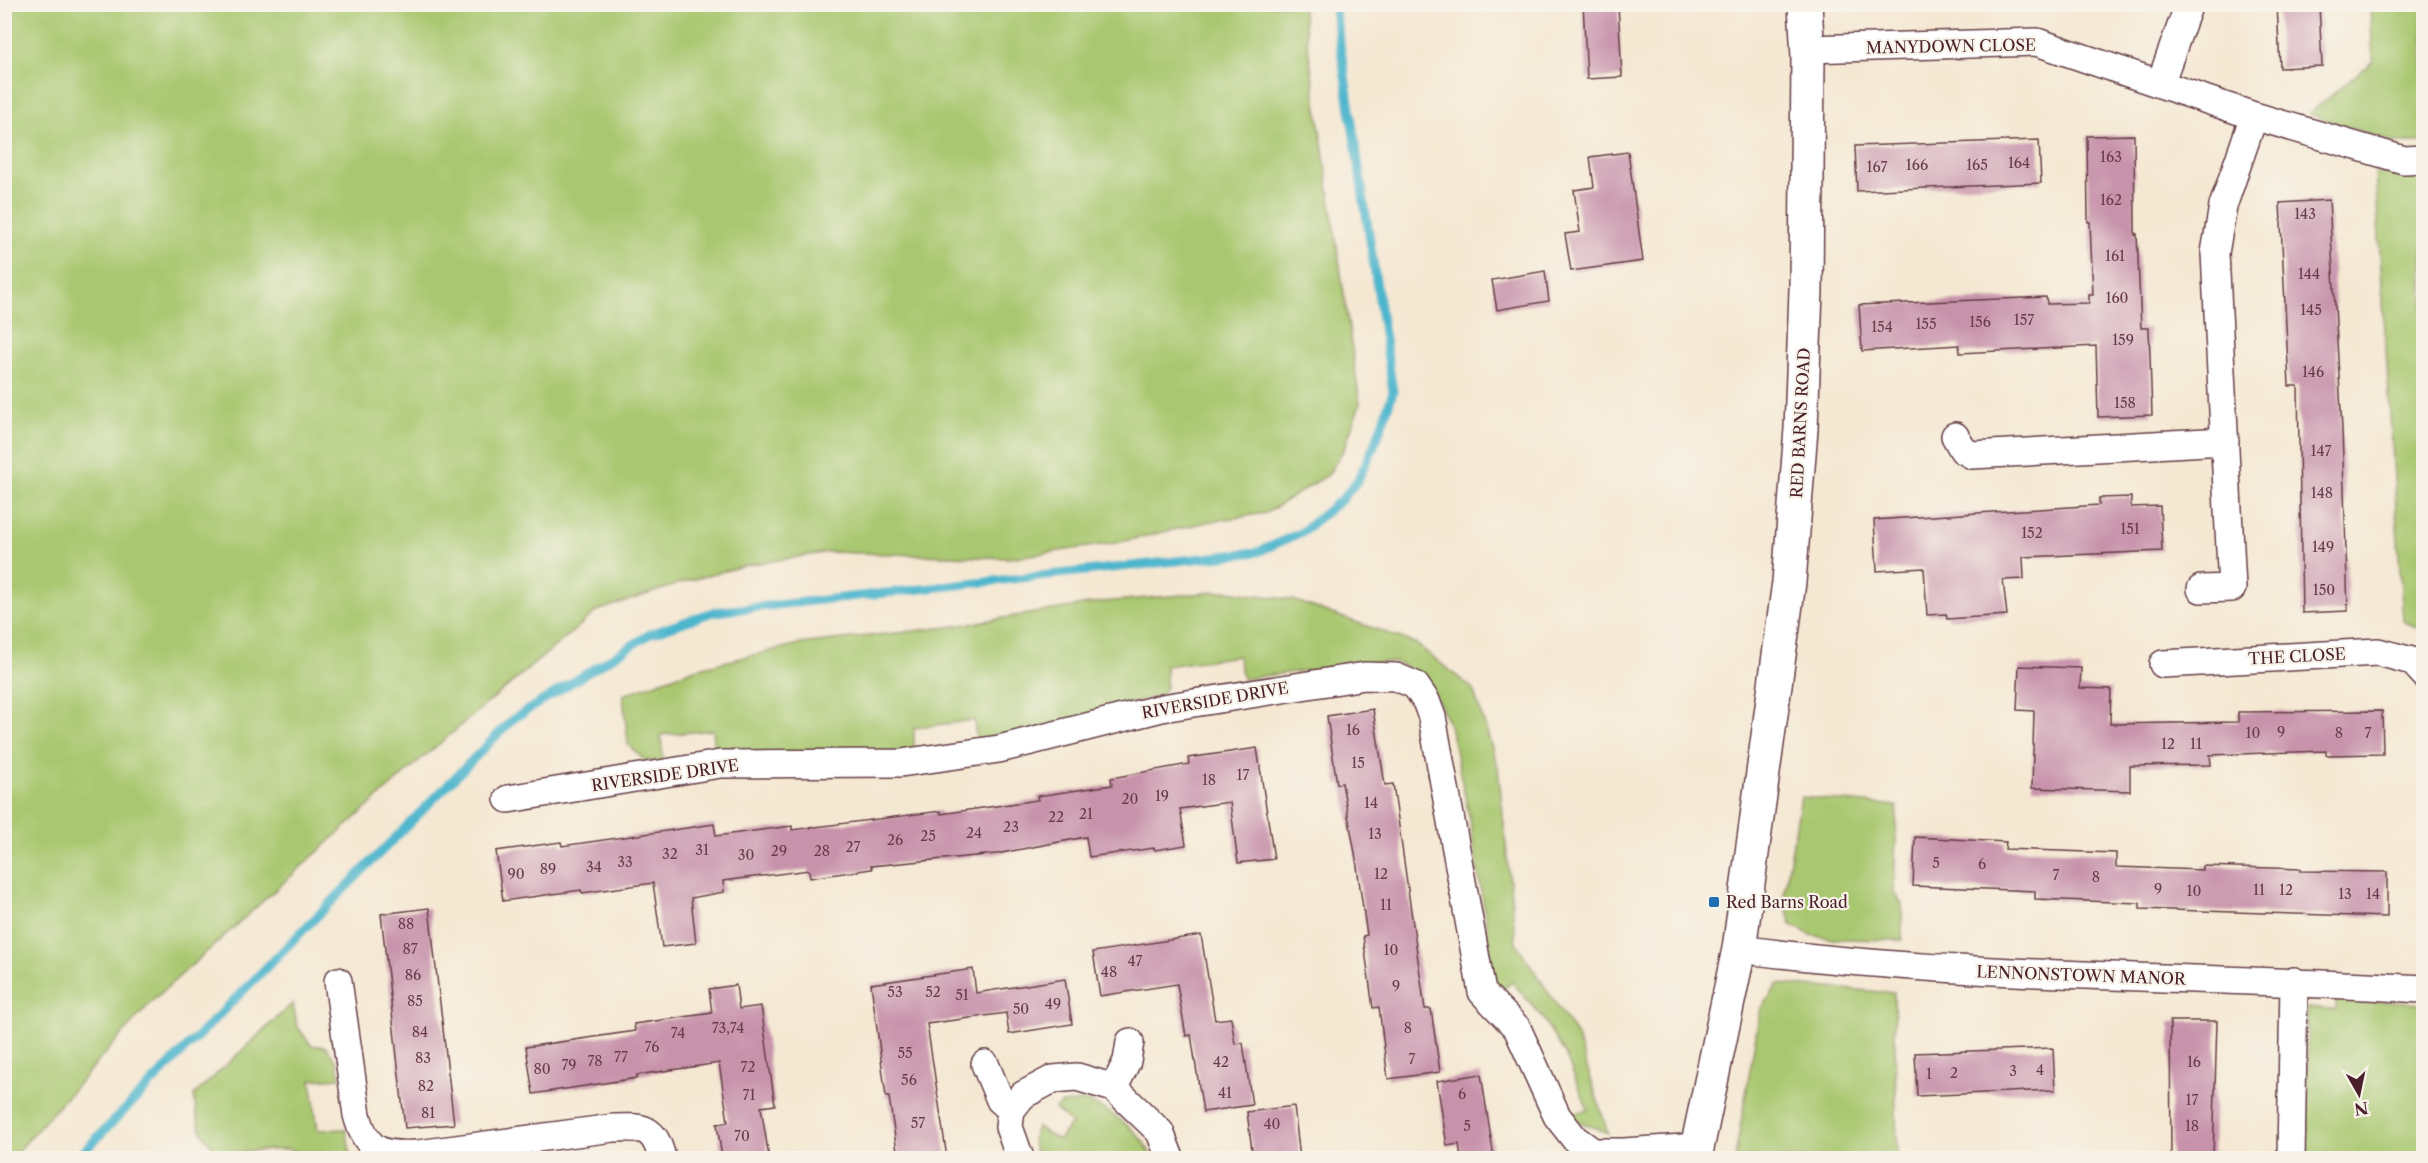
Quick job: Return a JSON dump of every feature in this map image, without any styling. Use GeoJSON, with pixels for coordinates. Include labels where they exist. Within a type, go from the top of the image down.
{"type":"FeatureCollection","features":[{"type":"Feature","properties":{"kind":"street","name":"RED BARNS ROAD"},"geometry":{"type":"LineString","coordinates":[[1696,1153],[1739,949],[1789,582],[1800,439],[1806,290],[1808,49],[1805,4]]}},
{"type":"Feature","properties":{"kind":"street"},"geometry":{"type":"LineString","coordinates":[[2160,84],[2189,4]]}},
{"type":"Feature","properties":{"kind":"street","name":"MANYDOWN CLOSE"},"geometry":{"type":"LineString","coordinates":[[1808,49],[2037,42],[2254,116],[2404,160],[2424,159]]}},
{"type":"Feature","properties":{"kind":"street"},"geometry":{"type":"LineString","coordinates":[[2201,589],[2232,588],[2215,253],[2223,206],[2254,116]]}},
{"type":"Feature","properties":{"kind":"street"},"geometry":{"type":"LineString","coordinates":[[1955,436],[1963,450],[1972,455],[2225,441]]}},
{"type":"Feature","properties":{"kind":"street","name":"THE CLOSE"},"geometry":{"type":"LineString","coordinates":[[2163,664],[2378,652],[2412,661],[2424,674]]}},
{"type":"Feature","properties":{"kind":"street","name":"RIVERSIDE DRIVE"},"geometry":{"type":"LineString","coordinates":[[508,799],[720,764],[901,763],[999,749],[1162,708],[1335,679],[1365,676],[1396,677],[1415,685],[1426,701],[1432,717],[1482,992],[1517,1028],[1557,1116],[1590,1155],[1624,1152],[1696,1153]]}},
{"type":"Feature","properties":{"kind":"street","name":"LENNONSTOWN MANOR"},"geometry":{"type":"LineString","coordinates":[[1739,949],[1875,964],[2148,979],[2294,981],[2424,989]]}},
{"type":"Feature","properties":{"kind":"street"},"geometry":{"type":"LineString","coordinates":[[338,981],[357,1115],[361,1131],[368,1142],[380,1152],[400,1155],[418,1154],[613,1128],[641,1127],[652,1134],[662,1158]]}},
{"type":"Feature","properties":{"kind":"street"},"geometry":{"type":"LineString","coordinates":[[2291,1158],[2294,981]]}},
{"type":"Feature","properties":{"kind":"street"},"geometry":{"type":"LineString","coordinates":[[1114,1088],[1127,1061],[1130,1042]]}},
{"type":"Feature","properties":{"kind":"street"},"geometry":{"type":"LineString","coordinates":[[984,1064],[1000,1100],[1011,1110]]}},
{"type":"Feature","properties":{"kind":"street"},"geometry":{"type":"LineString","coordinates":[[1020,1158],[1009,1127],[1011,1110],[1023,1095],[1053,1079],[1077,1077],[1114,1088],[1160,1132],[1170,1158]]}},
{"type":"Feature","properties":{"kind":"green space"},"geometry":{"type":"Polygon","coordinates":[[[5,4],[1302,5],[1360,404],[1344,449],[1328,475],[1266,513],[1207,522],[1116,543],[1009,558],[829,552],[747,565],[684,582],[597,611],[420,760],[152,1001],[12,1158],[5,1158],[5,4]]]}},
{"type":"Feature","properties":{"kind":"green space"},"geometry":{"type":"Polygon","coordinates":[[[2370,5],[2423,5],[2423,142],[2392,142],[2309,114],[2373,61],[2370,5]]]}},
{"type":"Feature","properties":{"kind":"green space"},"geometry":{"type":"Polygon","coordinates":[[[2375,173],[2423,175],[2423,630],[2403,621],[2375,173]]]}},
{"type":"Feature","properties":{"kind":"green space"},"geometry":{"type":"Polygon","coordinates":[[[1227,591],[1293,600],[1415,643],[1473,689],[1498,767],[1516,943],[1577,1036],[1608,1133],[1575,1120],[1572,1113],[1588,1110],[1565,1054],[1541,1015],[1512,982],[1500,992],[1493,977],[1469,815],[1450,726],[1427,677],[1395,662],[1361,663],[1243,679],[1238,656],[1166,666],[1166,688],[1161,695],[977,746],[974,720],[914,728],[914,752],[715,754],[713,730],[661,735],[663,762],[644,760],[628,745],[623,695],[695,669],[799,644],[948,627],[1102,602],[1227,591]]]}},
{"type":"Feature","properties":{"kind":"green space"},"geometry":{"type":"Polygon","coordinates":[[[1801,797],[1897,806],[1894,890],[1902,905],[1902,940],[1833,939],[1811,935],[1790,924],[1784,894],[1801,797]]]}},
{"type":"Feature","properties":{"kind":"green space"},"geometry":{"type":"Polygon","coordinates":[[[1778,984],[1894,993],[1897,1158],[1735,1158],[1760,1011],[1778,984]]]}},
{"type":"Feature","properties":{"kind":"green space"},"geometry":{"type":"Polygon","coordinates":[[[2336,999],[2423,1004],[2423,1158],[2308,1158],[2307,1008],[2336,1010],[2336,999]]]}},
{"type":"Feature","properties":{"kind":"green space"},"geometry":{"type":"Polygon","coordinates":[[[293,1003],[297,1026],[311,1045],[326,1047],[337,1062],[340,1078],[311,1080],[318,1130],[346,1129],[351,1158],[319,1158],[287,1149],[219,1153],[203,1134],[196,1113],[194,1095],[293,1003]]]}},
{"type":"Feature","properties":{"kind":"green space"},"geometry":{"type":"Polygon","coordinates":[[[1085,1101],[1125,1123],[1141,1139],[1153,1158],[1037,1158],[1032,1140],[1037,1127],[1059,1140],[1071,1123],[1055,1109],[1062,1104],[1085,1101]]]}},
{"type":"Feature","properties":{"kind":"building"},"geometry":{"type":"Polygon","coordinates":[[[1583,4],[1618,4],[1622,77],[1587,79],[1583,4]]]}},
{"type":"Feature","properties":{"kind":"building"},"geometry":{"type":"Polygon","coordinates":[[[2277,4],[2319,4],[2322,66],[2280,68],[2277,4]]]}},
{"type":"Feature","properties":{"kind":"building"},"geometry":{"type":"Polygon","coordinates":[[[2134,135],[2135,235],[2137,234],[2141,328],[2149,328],[2152,415],[2098,417],[2096,346],[1960,353],[1959,345],[1862,351],[1859,305],[2046,297],[2047,304],[2089,303],[2089,295],[2093,295],[2090,222],[2088,222],[2087,136],[2134,135]]]}},
{"type":"Feature","properties":{"kind":"building"},"geometry":{"type":"Polygon","coordinates":[[[2039,140],[2041,183],[1857,191],[1855,146],[2039,140]]]}},
{"type":"Feature","properties":{"kind":"building"},"geometry":{"type":"Polygon","coordinates":[[[1628,152],[1643,261],[1571,271],[1565,234],[1580,232],[1574,190],[1594,187],[1590,157],[1628,152]]]}},
{"type":"Feature","properties":{"kind":"building"},"geometry":{"type":"Polygon","coordinates":[[[2329,200],[2342,429],[2348,611],[2302,613],[2298,386],[2289,386],[2280,203],[2329,200]]]}},
{"type":"Feature","properties":{"kind":"building"},"geometry":{"type":"Polygon","coordinates":[[[1545,271],[1549,301],[1497,310],[1492,280],[1545,271]]]}},
{"type":"Feature","properties":{"kind":"building"},"geometry":{"type":"Polygon","coordinates":[[[2131,497],[2131,507],[2160,506],[2162,551],[2023,557],[2024,579],[2003,580],[2007,615],[1947,619],[1946,614],[1927,615],[1924,568],[1877,571],[1874,520],[2099,505],[2099,498],[2131,497]]]}},
{"type":"Feature","properties":{"kind":"building"},"geometry":{"type":"Polygon","coordinates":[[[2019,666],[2081,668],[2080,688],[2111,689],[2110,724],[2238,722],[2238,712],[2382,711],[2383,754],[2326,755],[2326,751],[2210,755],[2211,765],[2130,766],[2130,791],[2032,788],[2034,711],[2017,710],[2019,666]]]}},
{"type":"Feature","properties":{"kind":"building"},"geometry":{"type":"Polygon","coordinates":[[[1373,709],[1385,785],[1393,784],[1425,1009],[1431,1009],[1440,1072],[1388,1079],[1379,1007],[1373,1008],[1363,936],[1367,935],[1355,853],[1342,783],[1337,784],[1327,716],[1373,709]]]}},
{"type":"Feature","properties":{"kind":"building"},"geometry":{"type":"Polygon","coordinates":[[[1257,748],[1274,859],[1238,863],[1230,802],[1180,809],[1186,845],[1155,850],[1154,848],[1089,857],[1086,837],[996,854],[871,866],[872,869],[810,878],[809,870],[723,881],[724,892],[691,898],[696,943],[662,947],[653,883],[503,901],[496,851],[561,842],[562,846],[714,824],[716,836],[792,826],[792,830],[941,811],[941,814],[1038,800],[1037,796],[1112,785],[1111,778],[1189,764],[1188,758],[1257,748]]]}},
{"type":"Feature","properties":{"kind":"building"},"geometry":{"type":"Polygon","coordinates":[[[1915,837],[2006,842],[2005,849],[2116,853],[2116,867],[2203,870],[2203,866],[2300,869],[2300,871],[2387,872],[2387,917],[2140,909],[2140,903],[2035,899],[2035,891],[1913,886],[1915,837]]]}},
{"type":"Feature","properties":{"kind":"building"},"geometry":{"type":"Polygon","coordinates":[[[429,908],[454,1124],[405,1128],[381,914],[429,908]]]}},
{"type":"Feature","properties":{"kind":"building"},"geometry":{"type":"Polygon","coordinates":[[[1201,935],[1215,1020],[1231,1018],[1235,1044],[1243,1043],[1252,1105],[1203,1112],[1191,1035],[1186,1036],[1177,984],[1100,996],[1093,952],[1201,935]]]}},
{"type":"Feature","properties":{"kind":"building"},"geometry":{"type":"Polygon","coordinates":[[[973,969],[976,993],[1065,979],[1072,1024],[1009,1034],[1006,1013],[927,1024],[947,1158],[898,1158],[889,1097],[886,1097],[871,984],[973,969]]]}},
{"type":"Feature","properties":{"kind":"building"},"geometry":{"type":"Polygon","coordinates":[[[736,985],[739,1009],[761,1006],[775,1105],[761,1107],[769,1158],[722,1158],[717,1124],[728,1122],[719,1063],[533,1094],[526,1047],[635,1031],[634,1024],[712,1013],[709,989],[736,985]]]}},
{"type":"Feature","properties":{"kind":"building"},"geometry":{"type":"Polygon","coordinates":[[[2170,1021],[2217,1021],[2213,1158],[2171,1158],[2170,1021]]]}},
{"type":"Feature","properties":{"kind":"building"},"geometry":{"type":"Polygon","coordinates":[[[2053,1048],[2055,1090],[1917,1096],[1915,1053],[2053,1048]]]}},
{"type":"Feature","properties":{"kind":"building"},"geometry":{"type":"Polygon","coordinates":[[[1481,1074],[1494,1158],[1461,1158],[1459,1144],[1447,1146],[1437,1081],[1481,1074]]]}},
{"type":"Feature","properties":{"kind":"building"},"geometry":{"type":"Polygon","coordinates":[[[1294,1106],[1300,1158],[1253,1158],[1247,1112],[1294,1106]]]}},
{"type":"Feature","properties":{"kind":"waterway"},"geometry":{"type":"LineString","coordinates":[[77,1158],[513,719],[650,634],[713,612],[1258,552],[1302,532],[1342,499],[1358,480],[1377,439],[1393,392],[1334,4]]}},
{"type":"Feature","properties":{"kind":"place","name":"Red Barns Road"},"geometry":{"type":"Point","coordinates":[1714,902]}}]}
